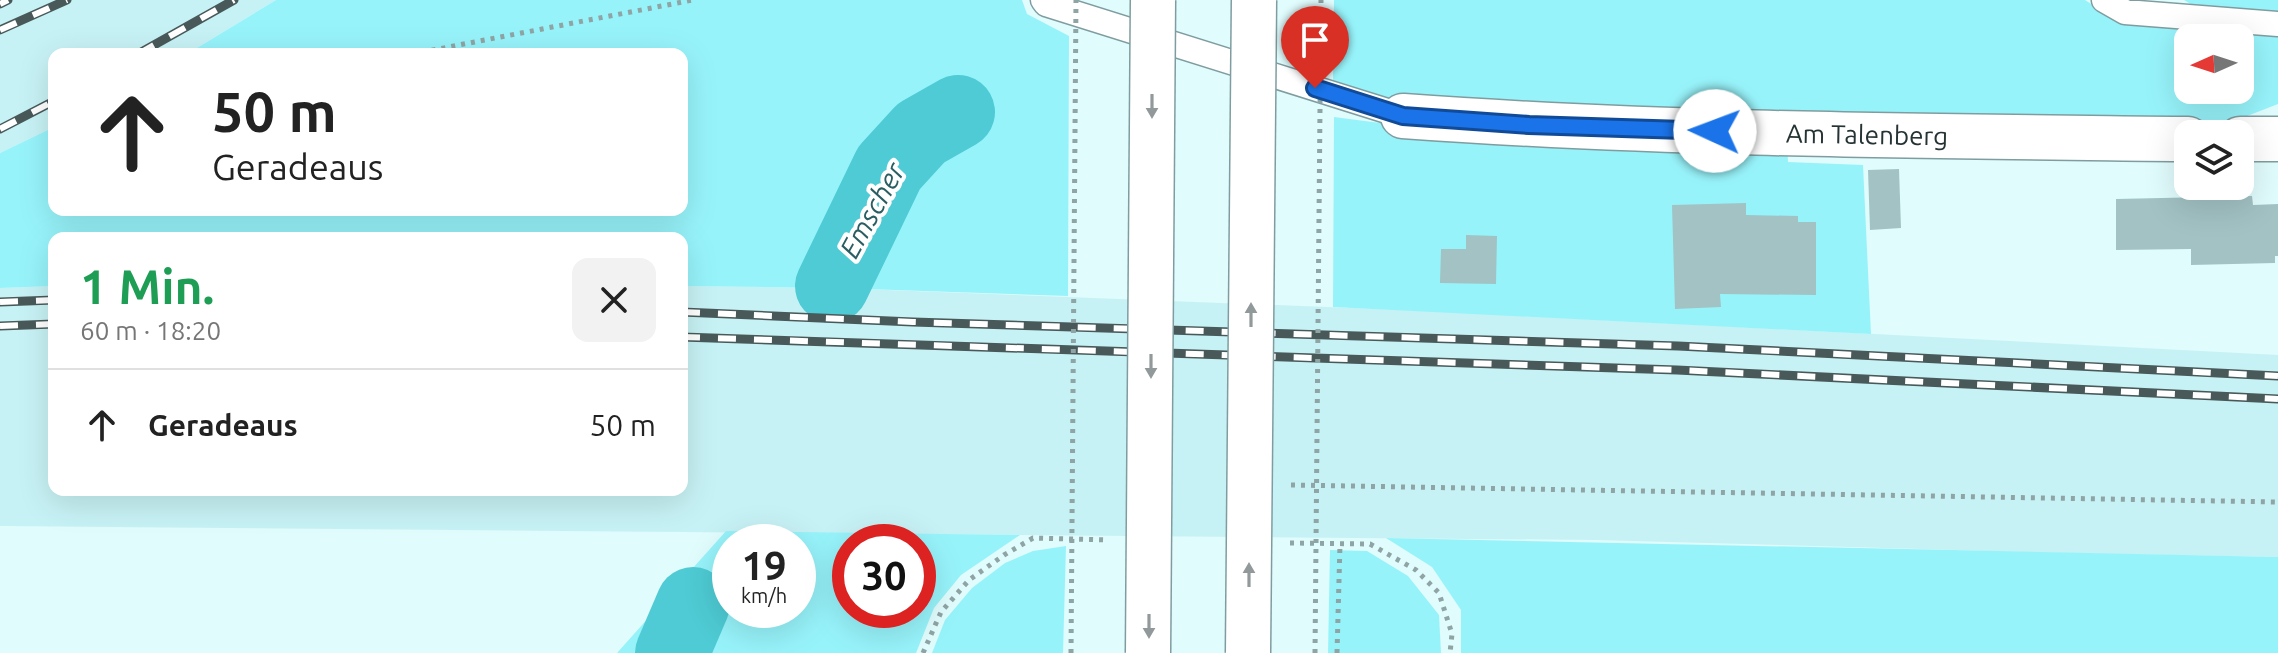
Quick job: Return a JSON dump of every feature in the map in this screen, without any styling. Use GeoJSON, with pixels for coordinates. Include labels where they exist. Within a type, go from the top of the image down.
{"type":"FeatureCollection","features":[{"type":"Feature","properties":{"kind":"main road"},"geometry":{"type":"LineString","coordinates":[[1148,653],[1153,0]]}},
{"type":"Feature","properties":{"kind":"main road"},"geometry":{"type":"LineString","coordinates":[[1248,653],[1254,0]]}},
{"type":"Feature","properties":{"kind":"main road","name":"Am Talenberg"},"geometry":{"type":"LineString","coordinates":[[1403,116],[1529,125],[1824,135],[2174,139]]}},
{"type":"Feature","properties":{"kind":"main road"},"geometry":{"type":"LineString","coordinates":[[2254,139],[2278,139]]}},
{"type":"Feature","properties":{"kind":"lane"},"geometry":{"type":"LineString","coordinates":[[1043,0],[1046,4],[1403,116]]}},
{"type":"Feature","properties":{"kind":"lane"},"geometry":{"type":"LineString","coordinates":[[2104,0],[2125,12],[2173,9],[2278,24]]}},
{"type":"Feature","properties":{"kind":"path"},"geometry":{"type":"LineString","coordinates":[[443,48],[693,0]]}},
{"type":"Feature","properties":{"kind":"path"},"geometry":{"type":"LineString","coordinates":[[1071,653],[1076,0]]}},
{"type":"Feature","properties":{"kind":"path"},"geometry":{"type":"LineString","coordinates":[[1315,653],[1321,0]]}},
{"type":"Feature","properties":{"kind":"path"},"geometry":{"type":"LineString","coordinates":[[1286,485],[2278,502]]}},
{"type":"Feature","properties":{"kind":"path"},"geometry":{"type":"LineString","coordinates":[[1337,653],[1340,544]]}},
{"type":"Feature","properties":{"kind":"shaded area"},"geometry":{"type":"Polygon","coordinates":[[[0,0],[276,0],[197,48],[48,48],[48,130],[0,153],[0,0]]]}},
{"type":"Feature","properties":{"kind":"shaded area"},"geometry":{"type":"Polygon","coordinates":[[[276,0],[1022,0],[1027,14],[1069,36],[1068,296],[688,286],[688,232],[48,232],[48,286],[0,288],[0,153],[48,130],[48,216],[688,216],[688,48],[197,48],[276,0]]]}},
{"type":"Feature","properties":{"kind":"shaded area"},"geometry":{"type":"Polygon","coordinates":[[[1334,0],[2085,0],[2099,9],[2216,24],[2174,24],[2174,104],[2254,104],[2254,29],[2278,32],[2278,104],[2237,120],[2174,120],[2174,125],[2079,129],[1433,108],[1366,92],[1333,80],[1334,0]]]}},
{"type":"Feature","properties":{"kind":"shaded area"},"geometry":{"type":"Polygon","coordinates":[[[2184,0],[2278,0],[2278,16],[2204,12],[2184,0]]]}},
{"type":"Feature","properties":{"kind":"shaded area"},"geometry":{"type":"Polygon","coordinates":[[[1334,117],[1434,130],[1787,141],[1788,162],[1863,165],[1871,334],[1333,307],[1334,117]]]}},
{"type":"Feature","properties":{"kind":"shaded area"},"geometry":{"type":"Polygon","coordinates":[[[48,286],[48,496],[688,496],[688,286],[836,288],[1430,311],[2278,355],[2278,557],[1596,540],[936,534],[936,524],[832,524],[832,533],[816,533],[816,524],[712,524],[712,532],[0,526],[0,288],[48,286]]]}},
{"type":"Feature","properties":{"kind":"shaded area"},"geometry":{"type":"Polygon","coordinates":[[[816,532],[832,532],[832,628],[926,628],[916,653],[617,653],[712,547],[712,628],[816,628],[816,532]]]}},
{"type":"Feature","properties":{"kind":"shaded area"},"geometry":{"type":"Polygon","coordinates":[[[936,534],[1020,535],[961,575],[936,606],[936,534]]]}},
{"type":"Feature","properties":{"kind":"shaded area"},"geometry":{"type":"Polygon","coordinates":[[[1386,538],[2278,557],[2278,653],[1461,653],[1461,610],[1432,567],[1386,538]]]}},
{"type":"Feature","properties":{"kind":"shaded area"},"geometry":{"type":"Polygon","coordinates":[[[1066,546],[1063,653],[932,653],[945,620],[972,588],[1005,563],[1033,551],[1066,546]]]}},
{"type":"Feature","properties":{"kind":"shaded area"},"geometry":{"type":"Polygon","coordinates":[[[1330,550],[1367,551],[1408,576],[1439,615],[1441,653],[1328,653],[1330,550]]]}},
{"type":"Feature","properties":{"kind":"building"},"geometry":{"type":"Polygon","coordinates":[[[1899,169],[1901,228],[1870,230],[1868,170],[1899,169]]]}},
{"type":"Feature","properties":{"kind":"building"},"geometry":{"type":"Polygon","coordinates":[[[2116,199],[2252,200],[2253,205],[2278,204],[2278,256],[2275,256],[2275,263],[2191,265],[2191,249],[2116,250],[2116,199]]]}},
{"type":"Feature","properties":{"kind":"building"},"geometry":{"type":"Polygon","coordinates":[[[1746,203],[1746,215],[1798,216],[1798,222],[1816,222],[1816,295],[1720,294],[1721,307],[1675,309],[1672,205],[1746,203]]]}},
{"type":"Feature","properties":{"kind":"building"},"geometry":{"type":"Polygon","coordinates":[[[1466,235],[1497,236],[1496,284],[1440,283],[1441,249],[1466,249],[1466,235]]]}},
{"type":"Feature","properties":{"kind":"waterway","name":"Emscher"},"geometry":{"type":"LineString","coordinates":[[832,286],[889,168],[921,133],[958,112]]}},
{"type":"Feature","properties":{"kind":"waterway","name":"Emscher"},"geometry":{"type":"LineString","coordinates":[[672,653],[693,604]]}},
{"type":"Feature","properties":{"kind":"railway"},"geometry":{"type":"LineString","coordinates":[[0,4],[8,0]]}},
{"type":"Feature","properties":{"kind":"railway"},"geometry":{"type":"LineString","coordinates":[[0,30],[67,0]]}},
{"type":"Feature","properties":{"kind":"railway"},"geometry":{"type":"LineString","coordinates":[[149,48],[234,0]]}},
{"type":"Feature","properties":{"kind":"railway"},"geometry":{"type":"LineString","coordinates":[[0,129],[48,104]]}},
{"type":"Feature","properties":{"kind":"railway"},"geometry":{"type":"LineString","coordinates":[[0,302],[48,300]]}},
{"type":"Feature","properties":{"kind":"railway"},"geometry":{"type":"LineString","coordinates":[[688,312],[1678,346],[2278,376]]}},
{"type":"Feature","properties":{"kind":"railway"},"geometry":{"type":"LineString","coordinates":[[0,326],[48,324]]}},
{"type":"Feature","properties":{"kind":"railway"},"geometry":{"type":"LineString","coordinates":[[688,337],[1677,370],[2278,399]]}},
{"type":"Feature","properties":{"kind":"route"},"geometry":{"type":"LineString","coordinates":[[1315,88],[1403,116],[1529,125],[1715,131]]}}]}
